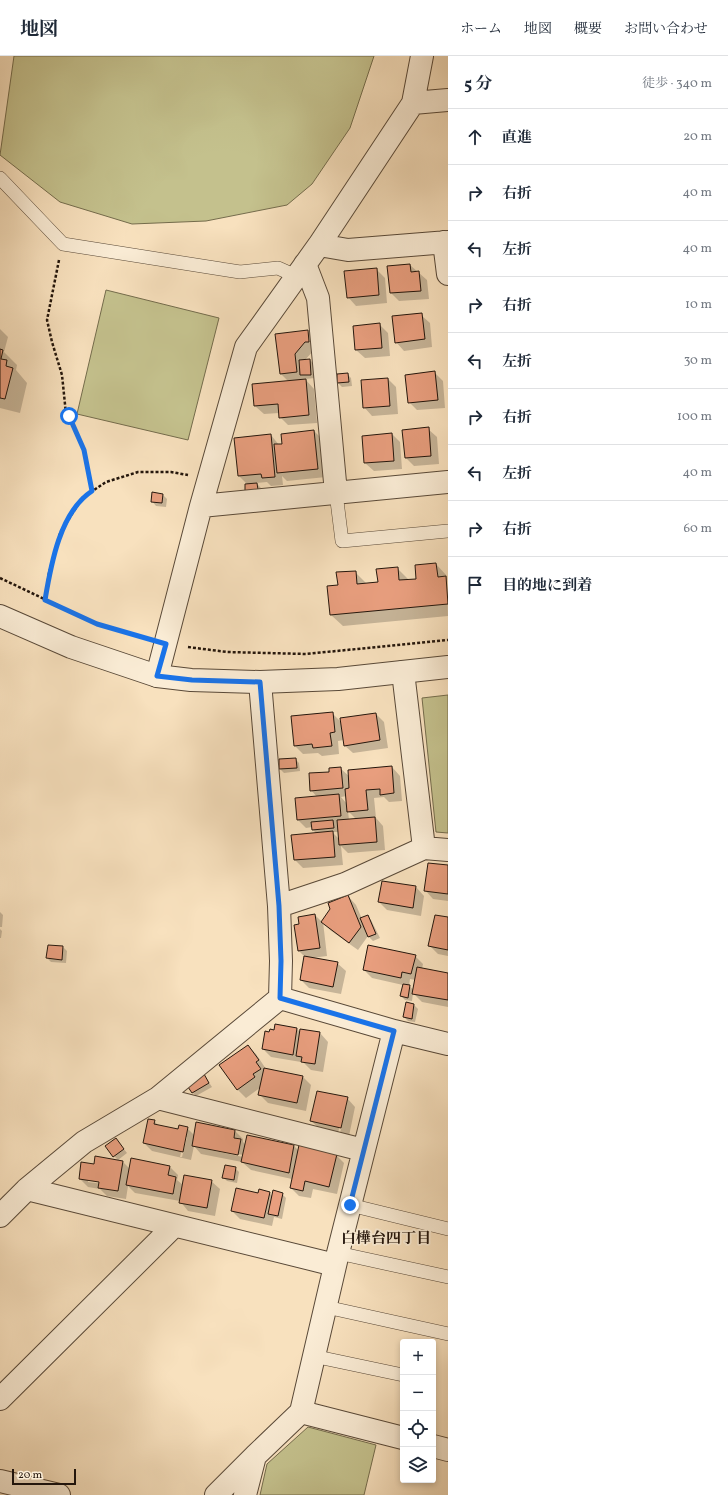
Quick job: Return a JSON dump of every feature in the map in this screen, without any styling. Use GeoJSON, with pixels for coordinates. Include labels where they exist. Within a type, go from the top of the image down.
{"type":"FeatureCollection","features":[{"type":"Feature","properties":{"kind":"street"},"geometry":{"type":"LineString","coordinates":[[157,676],[201,506],[246,347],[300,270],[320,245],[413,104],[422,56]]}},
{"type":"Feature","properties":{"kind":"street"},"geometry":{"type":"LineString","coordinates":[[413,104],[448,100]]}},
{"type":"Feature","properties":{"kind":"street"},"geometry":{"type":"LineString","coordinates":[[320,245],[348,250],[446,242],[448,274]]}},
{"type":"Feature","properties":{"kind":"street"},"geometry":{"type":"LineString","coordinates":[[300,270],[318,298],[336,493]]}},
{"type":"Feature","properties":{"kind":"street"},"geometry":{"type":"LineString","coordinates":[[201,506],[448,482]]}},
{"type":"Feature","properties":{"kind":"street"},"geometry":{"type":"LineString","coordinates":[[0,616],[71,647],[157,676],[192,680],[260,682],[338,679],[448,667]]}},
{"type":"Feature","properties":{"kind":"street"},"geometry":{"type":"LineString","coordinates":[[403,672],[424,848]]}},
{"type":"Feature","properties":{"kind":"street"},"geometry":{"type":"LineString","coordinates":[[0,1216],[27,1189],[84,1142],[158,1098],[280,998],[281,961],[279,906],[260,682]]}},
{"type":"Feature","properties":{"kind":"street"},"geometry":{"type":"LineString","coordinates":[[279,906],[345,884],[424,848],[448,850]]}},
{"type":"Feature","properties":{"kind":"street"},"geometry":{"type":"LineString","coordinates":[[280,998],[394,1031],[448,1044]]}},
{"type":"Feature","properties":{"kind":"street"},"geometry":{"type":"LineString","coordinates":[[216,1495],[301,1412],[336,1259],[394,1031]]}},
{"type":"Feature","properties":{"kind":"street"},"geometry":{"type":"LineString","coordinates":[[158,1098],[363,1150]]}},
{"type":"Feature","properties":{"kind":"street"},"geometry":{"type":"LineString","coordinates":[[27,1189],[174,1226],[336,1259]]}},
{"type":"Feature","properties":{"kind":"street"},"geometry":{"type":"LineString","coordinates":[[0,1398],[174,1226]]}},
{"type":"Feature","properties":{"kind":"street"},"geometry":{"type":"LineString","coordinates":[[301,1412],[400,1437]]}},
{"type":"Feature","properties":{"kind":"street"},"geometry":{"type":"LineString","coordinates":[[436,1447],[448,1450]]}},
{"type":"Feature","properties":{"kind":"street"},"geometry":{"type":"LineString","coordinates":[[245,1495],[255,1456]]}},
{"type":"Feature","properties":{"kind":"street"},"geometry":{"type":"LineString","coordinates":[[4,1486],[59,1495]]}},
{"type":"Feature","properties":{"kind":"lane"},"geometry":{"type":"LineString","coordinates":[[0,178],[63,244],[240,272],[278,268],[300,270]]}},
{"type":"Feature","properties":{"kind":"lane"},"geometry":{"type":"LineString","coordinates":[[336,493],[342,541],[448,531]]}},
{"type":"Feature","properties":{"kind":"lane"},"geometry":{"type":"LineString","coordinates":[[350,1205],[448,1229]]}},
{"type":"Feature","properties":{"kind":"lane"},"geometry":{"type":"LineString","coordinates":[[336,1259],[448,1278]]}},
{"type":"Feature","properties":{"kind":"lane"},"geometry":{"type":"LineString","coordinates":[[326,1307],[448,1334]]}},
{"type":"Feature","properties":{"kind":"lane"},"geometry":{"type":"LineString","coordinates":[[314,1356],[400,1375]]}},
{"type":"Feature","properties":{"kind":"path"},"geometry":{"type":"LineString","coordinates":[[63,244],[47,320],[62,375],[66,414],[69,416],[84,450],[92,491]]}},
{"type":"Feature","properties":{"kind":"path"},"geometry":{"type":"LineString","coordinates":[[45,600],[60,533],[82,498],[106,482],[138,472],[171,472],[209,479]]}},
{"type":"Feature","properties":{"kind":"path"},"geometry":{"type":"LineString","coordinates":[[0,578],[97,624],[166,644],[227,652],[306,654],[448,640]]}},
{"type":"Feature","properties":{"kind":"shaded area"},"geometry":{"type":"Polygon","coordinates":[[[14,56],[374,56],[350,128],[312,184],[287,205],[206,221],[132,224],[60,202],[0,155],[14,56]]]}},
{"type":"Feature","properties":{"kind":"shaded area"},"geometry":{"type":"Polygon","coordinates":[[[106,290],[219,318],[188,440],[77,414],[106,290]]]}},
{"type":"Feature","properties":{"kind":"shaded area"},"geometry":{"type":"Polygon","coordinates":[[[448,695],[448,833],[436,832],[422,698],[448,695]]]}},
{"type":"Feature","properties":{"kind":"shaded area"},"geometry":{"type":"Polygon","coordinates":[[[308,1427],[376,1445],[364,1495],[260,1495],[267,1464],[308,1427]]]}},
{"type":"Feature","properties":{"kind":"building"},"geometry":{"type":"Polygon","coordinates":[[[410,264],[411,272],[419,271],[421,291],[390,293],[387,266],[410,264]]]}},
{"type":"Feature","properties":{"kind":"building"},"geometry":{"type":"Polygon","coordinates":[[[377,268],[379,295],[347,298],[344,271],[377,268]]]}},
{"type":"Feature","properties":{"kind":"building"},"geometry":{"type":"Polygon","coordinates":[[[422,313],[425,339],[395,343],[392,316],[422,313]]]}},
{"type":"Feature","properties":{"kind":"building"},"geometry":{"type":"Polygon","coordinates":[[[380,323],[382,348],[355,350],[353,326],[380,323]]]}},
{"type":"Feature","properties":{"kind":"building"},"geometry":{"type":"Polygon","coordinates":[[[308,330],[309,342],[305,342],[295,354],[297,372],[280,374],[275,334],[308,330]]]}},
{"type":"Feature","properties":{"kind":"building"},"geometry":{"type":"Polygon","coordinates":[[[0,349],[3,350],[1,359],[7,360],[6,366],[13,368],[5,399],[0,398],[0,349]]]}},
{"type":"Feature","properties":{"kind":"building"},"geometry":{"type":"Polygon","coordinates":[[[310,359],[311,375],[300,375],[299,360],[310,359]]]}},
{"type":"Feature","properties":{"kind":"building"},"geometry":{"type":"Polygon","coordinates":[[[435,371],[438,400],[408,403],[405,375],[435,371]]]}},
{"type":"Feature","properties":{"kind":"building"},"geometry":{"type":"Polygon","coordinates":[[[348,373],[349,382],[337,383],[337,374],[348,373]]]}},
{"type":"Feature","properties":{"kind":"building"},"geometry":{"type":"Polygon","coordinates":[[[388,378],[390,406],[363,408],[361,380],[388,378]]]}},
{"type":"Feature","properties":{"kind":"building"},"geometry":{"type":"Polygon","coordinates":[[[306,379],[309,415],[279,418],[278,404],[254,406],[252,384],[306,379]]]}},
{"type":"Feature","properties":{"kind":"building"},"geometry":{"type":"Polygon","coordinates":[[[429,427],[431,456],[405,458],[402,430],[429,427]]]}},
{"type":"Feature","properties":{"kind":"building"},"geometry":{"type":"Polygon","coordinates":[[[314,430],[318,469],[277,473],[274,444],[282,444],[281,434],[314,430]]]}},
{"type":"Feature","properties":{"kind":"building"},"geometry":{"type":"Polygon","coordinates":[[[392,433],[394,461],[364,463],[362,436],[392,433]]]}},
{"type":"Feature","properties":{"kind":"building"},"geometry":{"type":"Polygon","coordinates":[[[271,434],[275,477],[262,478],[261,474],[238,476],[234,438],[271,434]]]}},
{"type":"Feature","properties":{"kind":"building"},"geometry":{"type":"Polygon","coordinates":[[[257,483],[258,490],[245,491],[245,484],[257,483]]]}},
{"type":"Feature","properties":{"kind":"building"},"geometry":{"type":"Polygon","coordinates":[[[152,492],[163,494],[162,503],[151,502],[152,492]]]}},
{"type":"Feature","properties":{"kind":"building"},"geometry":{"type":"Polygon","coordinates":[[[436,563],[438,577],[446,576],[448,604],[330,615],[327,586],[338,585],[336,572],[356,571],[357,584],[378,582],[376,569],[398,567],[399,580],[416,579],[415,565],[436,563]]]}},
{"type":"Feature","properties":{"kind":"building"},"geometry":{"type":"Polygon","coordinates":[[[333,712],[335,732],[330,733],[332,746],[313,748],[312,744],[294,746],[291,716],[333,712]]]}},
{"type":"Feature","properties":{"kind":"building"},"geometry":{"type":"Polygon","coordinates":[[[376,713],[380,740],[344,746],[340,718],[376,713]]]}},
{"type":"Feature","properties":{"kind":"building"},"geometry":{"type":"Polygon","coordinates":[[[296,758],[297,768],[279,769],[279,759],[296,758]]]}},
{"type":"Feature","properties":{"kind":"building"},"geometry":{"type":"Polygon","coordinates":[[[392,766],[394,793],[380,795],[380,789],[366,790],[368,810],[347,812],[345,789],[349,788],[348,770],[392,766]]]}},
{"type":"Feature","properties":{"kind":"building"},"geometry":{"type":"Polygon","coordinates":[[[341,767],[343,788],[310,791],[309,773],[329,772],[329,768],[341,767]]]}},
{"type":"Feature","properties":{"kind":"building"},"geometry":{"type":"Polygon","coordinates":[[[339,794],[341,816],[297,820],[295,798],[339,794]]]}},
{"type":"Feature","properties":{"kind":"building"},"geometry":{"type":"Polygon","coordinates":[[[375,817],[377,842],[339,845],[337,820],[375,817]]]}},
{"type":"Feature","properties":{"kind":"building"},"geometry":{"type":"Polygon","coordinates":[[[333,820],[334,828],[312,830],[311,822],[333,820]]]}},
{"type":"Feature","properties":{"kind":"building"},"geometry":{"type":"Polygon","coordinates":[[[333,831],[335,857],[294,860],[291,835],[333,831]]]}},
{"type":"Feature","properties":{"kind":"building"},"geometry":{"type":"Polygon","coordinates":[[[428,863],[448,865],[448,894],[424,891],[428,863]]]}},
{"type":"Feature","properties":{"kind":"building"},"geometry":{"type":"Polygon","coordinates":[[[382,881],[416,886],[413,908],[378,902],[382,881]]]}},
{"type":"Feature","properties":{"kind":"building"},"geometry":{"type":"Polygon","coordinates":[[[348,895],[361,927],[349,943],[321,922],[330,909],[328,903],[348,895]]]}},
{"type":"Feature","properties":{"kind":"building"},"geometry":{"type":"Polygon","coordinates":[[[315,914],[320,948],[298,951],[294,925],[299,924],[298,917],[315,914]]]}},
{"type":"Feature","properties":{"kind":"building"},"geometry":{"type":"Polygon","coordinates":[[[368,915],[376,934],[368,937],[360,918],[368,915]]]}},
{"type":"Feature","properties":{"kind":"building"},"geometry":{"type":"Polygon","coordinates":[[[435,915],[448,917],[448,950],[428,946],[435,915]]]}},
{"type":"Feature","properties":{"kind":"building"},"geometry":{"type":"Polygon","coordinates":[[[48,945],[63,946],[62,960],[46,958],[48,945]]]}},
{"type":"Feature","properties":{"kind":"building"},"geometry":{"type":"Polygon","coordinates":[[[368,945],[416,955],[411,974],[402,972],[401,978],[363,970],[368,945]]]}},
{"type":"Feature","properties":{"kind":"building"},"geometry":{"type":"Polygon","coordinates":[[[304,956],[338,962],[333,987],[300,980],[304,956]]]}},
{"type":"Feature","properties":{"kind":"building"},"geometry":{"type":"Polygon","coordinates":[[[417,967],[448,973],[448,1000],[412,994],[417,967]]]}},
{"type":"Feature","properties":{"kind":"building"},"geometry":{"type":"Polygon","coordinates":[[[403,984],[410,985],[408,998],[400,996],[403,984]]]}},
{"type":"Feature","properties":{"kind":"building"},"geometry":{"type":"Polygon","coordinates":[[[406,1002],[414,1004],[412,1019],[403,1017],[406,1002]]]}},
{"type":"Feature","properties":{"kind":"building"},"geometry":{"type":"Polygon","coordinates":[[[275,1024],[297,1028],[293,1055],[262,1049],[265,1031],[269,1032],[270,1029],[274,1030],[275,1024]]]}},
{"type":"Feature","properties":{"kind":"building"},"geometry":{"type":"Polygon","coordinates":[[[300,1029],[320,1032],[315,1064],[301,1062],[302,1057],[296,1056],[300,1029]]]}},
{"type":"Feature","properties":{"kind":"building"},"geometry":{"type":"Polygon","coordinates":[[[248,1045],[259,1060],[256,1062],[261,1069],[253,1074],[255,1077],[237,1090],[219,1065],[248,1045]]]}},
{"type":"Feature","properties":{"kind":"building"},"geometry":{"type":"Polygon","coordinates":[[[264,1068],[303,1076],[297,1103],[258,1095],[264,1068]]]}},
{"type":"Feature","properties":{"kind":"building"},"geometry":{"type":"Polygon","coordinates":[[[204,1074],[209,1083],[192,1093],[186,1084],[204,1074]]]}},
{"type":"Feature","properties":{"kind":"building"},"geometry":{"type":"Polygon","coordinates":[[[317,1091],[348,1097],[341,1128],[310,1121],[317,1091]]]}},
{"type":"Feature","properties":{"kind":"building"},"geometry":{"type":"Polygon","coordinates":[[[148,1119],[155,1120],[154,1124],[178,1129],[179,1125],[188,1127],[183,1152],[143,1143],[148,1119]]]}},
{"type":"Feature","properties":{"kind":"building"},"geometry":{"type":"Polygon","coordinates":[[[196,1122],[235,1130],[234,1138],[241,1139],[238,1155],[192,1146],[196,1122]]]}},
{"type":"Feature","properties":{"kind":"building"},"geometry":{"type":"Polygon","coordinates":[[[247,1135],[294,1145],[289,1173],[241,1162],[247,1135]]]}},
{"type":"Feature","properties":{"kind":"building"},"geometry":{"type":"Polygon","coordinates":[[[116,1138],[124,1149],[113,1157],[105,1146],[116,1138]]]}},
{"type":"Feature","properties":{"kind":"building"},"geometry":{"type":"Polygon","coordinates":[[[299,1145],[337,1154],[329,1187],[305,1181],[303,1191],[290,1188],[299,1145]]]}},
{"type":"Feature","properties":{"kind":"building"},"geometry":{"type":"Polygon","coordinates":[[[95,1156],[123,1161],[118,1191],[98,1188],[99,1182],[79,1179],[81,1162],[94,1164],[95,1156]]]}},
{"type":"Feature","properties":{"kind":"building"},"geometry":{"type":"Polygon","coordinates":[[[131,1158],[170,1166],[168,1175],[176,1177],[173,1194],[126,1185],[131,1158]]]}},
{"type":"Feature","properties":{"kind":"building"},"geometry":{"type":"Polygon","coordinates":[[[225,1165],[236,1167],[234,1180],[222,1178],[225,1165]]]}},
{"type":"Feature","properties":{"kind":"building"},"geometry":{"type":"Polygon","coordinates":[[[184,1175],[212,1180],[207,1208],[179,1203],[184,1175]]]}},
{"type":"Feature","properties":{"kind":"building"},"geometry":{"type":"Polygon","coordinates":[[[236,1188],[258,1193],[259,1189],[270,1192],[264,1218],[231,1211],[236,1188]]]}},
{"type":"Feature","properties":{"kind":"building"},"geometry":{"type":"Polygon","coordinates":[[[273,1190],[283,1193],[278,1216],[268,1214],[273,1190]]]}},
{"type":"Feature","properties":{"kind":"district","name":"白樺台四丁目"},"geometry":{"type":"Point","coordinates":[386,1238]}},
{"type":"Feature","properties":{"kind":"route"},"geometry":{"type":"LineString","coordinates":[[69,416],[84,450],[92,491],[82,498],[60,533],[45,600],[97,624],[166,644],[157,676],[192,680],[260,682],[279,906],[281,961],[280,998],[394,1031],[350,1205]]}}]}
